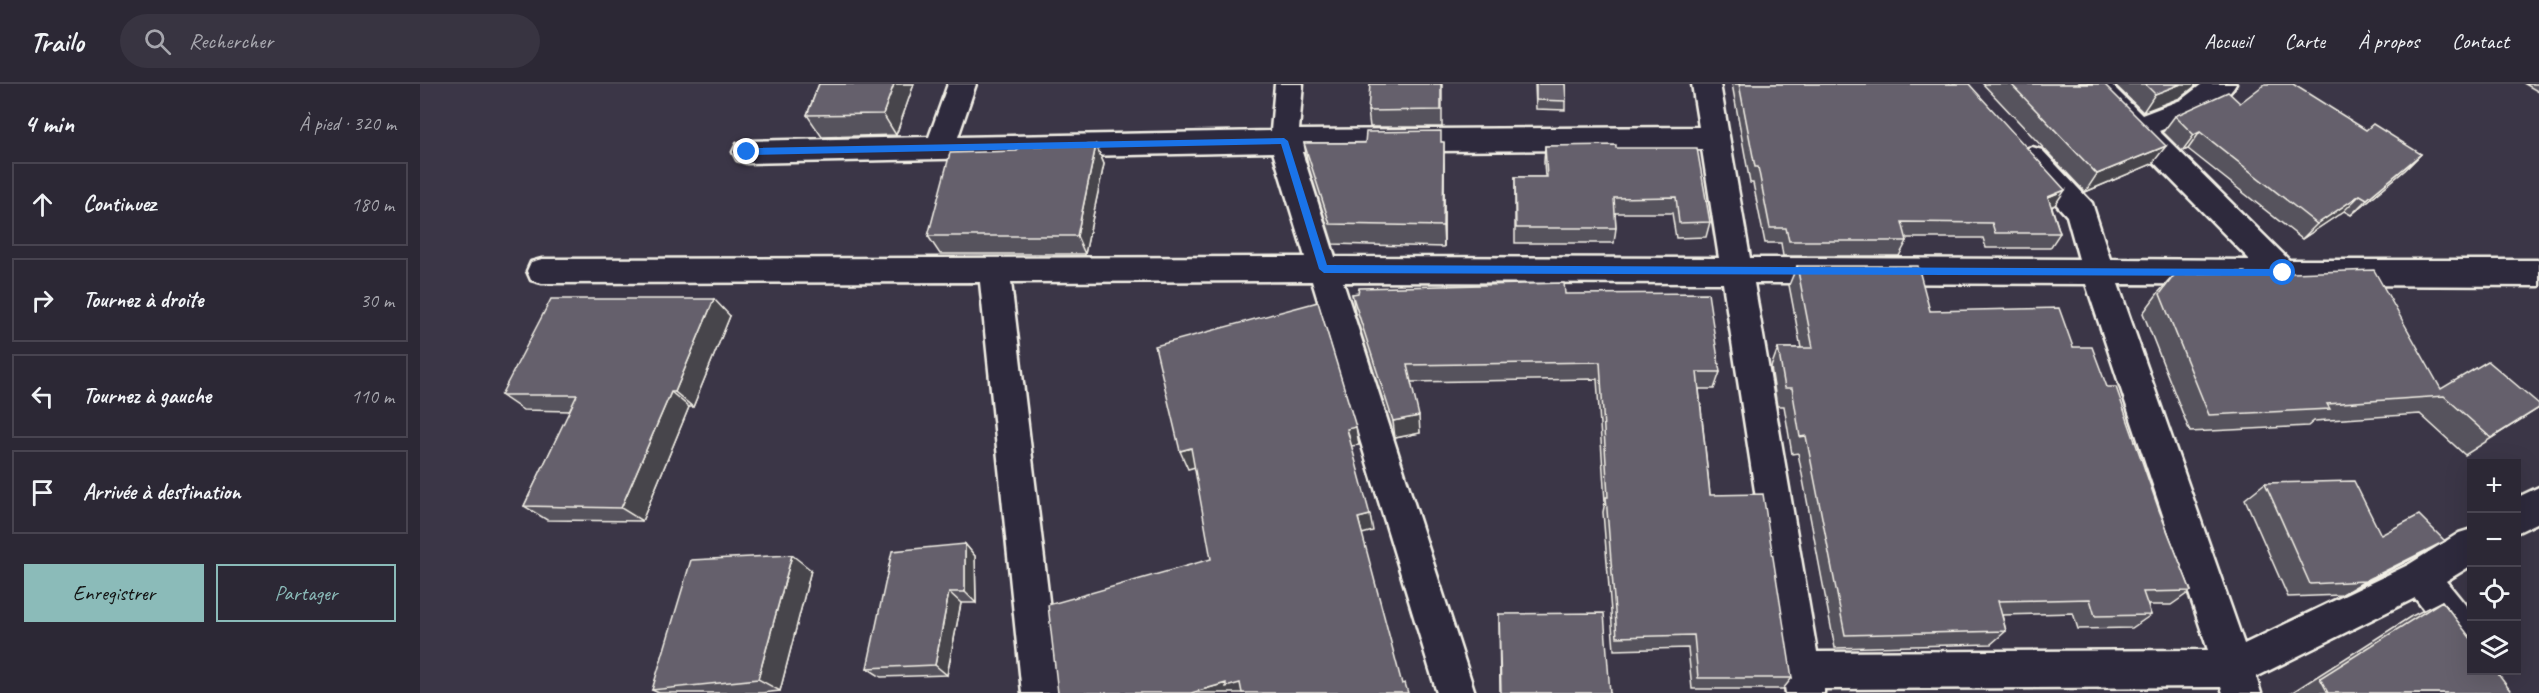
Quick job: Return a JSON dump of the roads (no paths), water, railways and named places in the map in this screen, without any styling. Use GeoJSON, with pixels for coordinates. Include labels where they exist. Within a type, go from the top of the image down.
{"type":"FeatureCollection","features":[{"type":"Feature","properties":{"kind":"street"},"geometry":{"type":"LineString","coordinates":[[940,148],[962,84]]}},
{"type":"Feature","properties":{"kind":"street"},"geometry":{"type":"LineString","coordinates":[[1290,84],[1284,141],[1456,693]]}},
{"type":"Feature","properties":{"kind":"street"},"geometry":{"type":"LineString","coordinates":[[1706,84],[1803,682],[2238,681],[2421,577],[2467,548]]}},
{"type":"Feature","properties":{"kind":"street"},"geometry":{"type":"LineString","coordinates":[[2094,84],[2283,273]]}},
{"type":"Feature","properties":{"kind":"street"},"geometry":{"type":"LineString","coordinates":[[2138,128],[2191,107],[2222,84]]}},
{"type":"Feature","properties":{"kind":"street"},"geometry":{"type":"LineString","coordinates":[[2010,135],[2081,211],[2098,272],[2238,681]]}},
{"type":"Feature","properties":{"kind":"street"},"geometry":{"type":"LineString","coordinates":[[747,152],[1284,141],[1715,138]]}},
{"type":"Feature","properties":{"kind":"street"},"geometry":{"type":"LineString","coordinates":[[542,271],[1324,269],[2539,273]]}},
{"type":"Feature","properties":{"kind":"street"},"geometry":{"type":"LineString","coordinates":[[994,270],[1041,693]]}},
{"type":"Feature","properties":{"kind":"street"},"geometry":{"type":"LineString","coordinates":[[2521,514],[2539,503]]}},
{"type":"Feature","properties":{"kind":"street"},"geometry":{"type":"LineString","coordinates":[[2421,577],[2467,636]]}}]}
